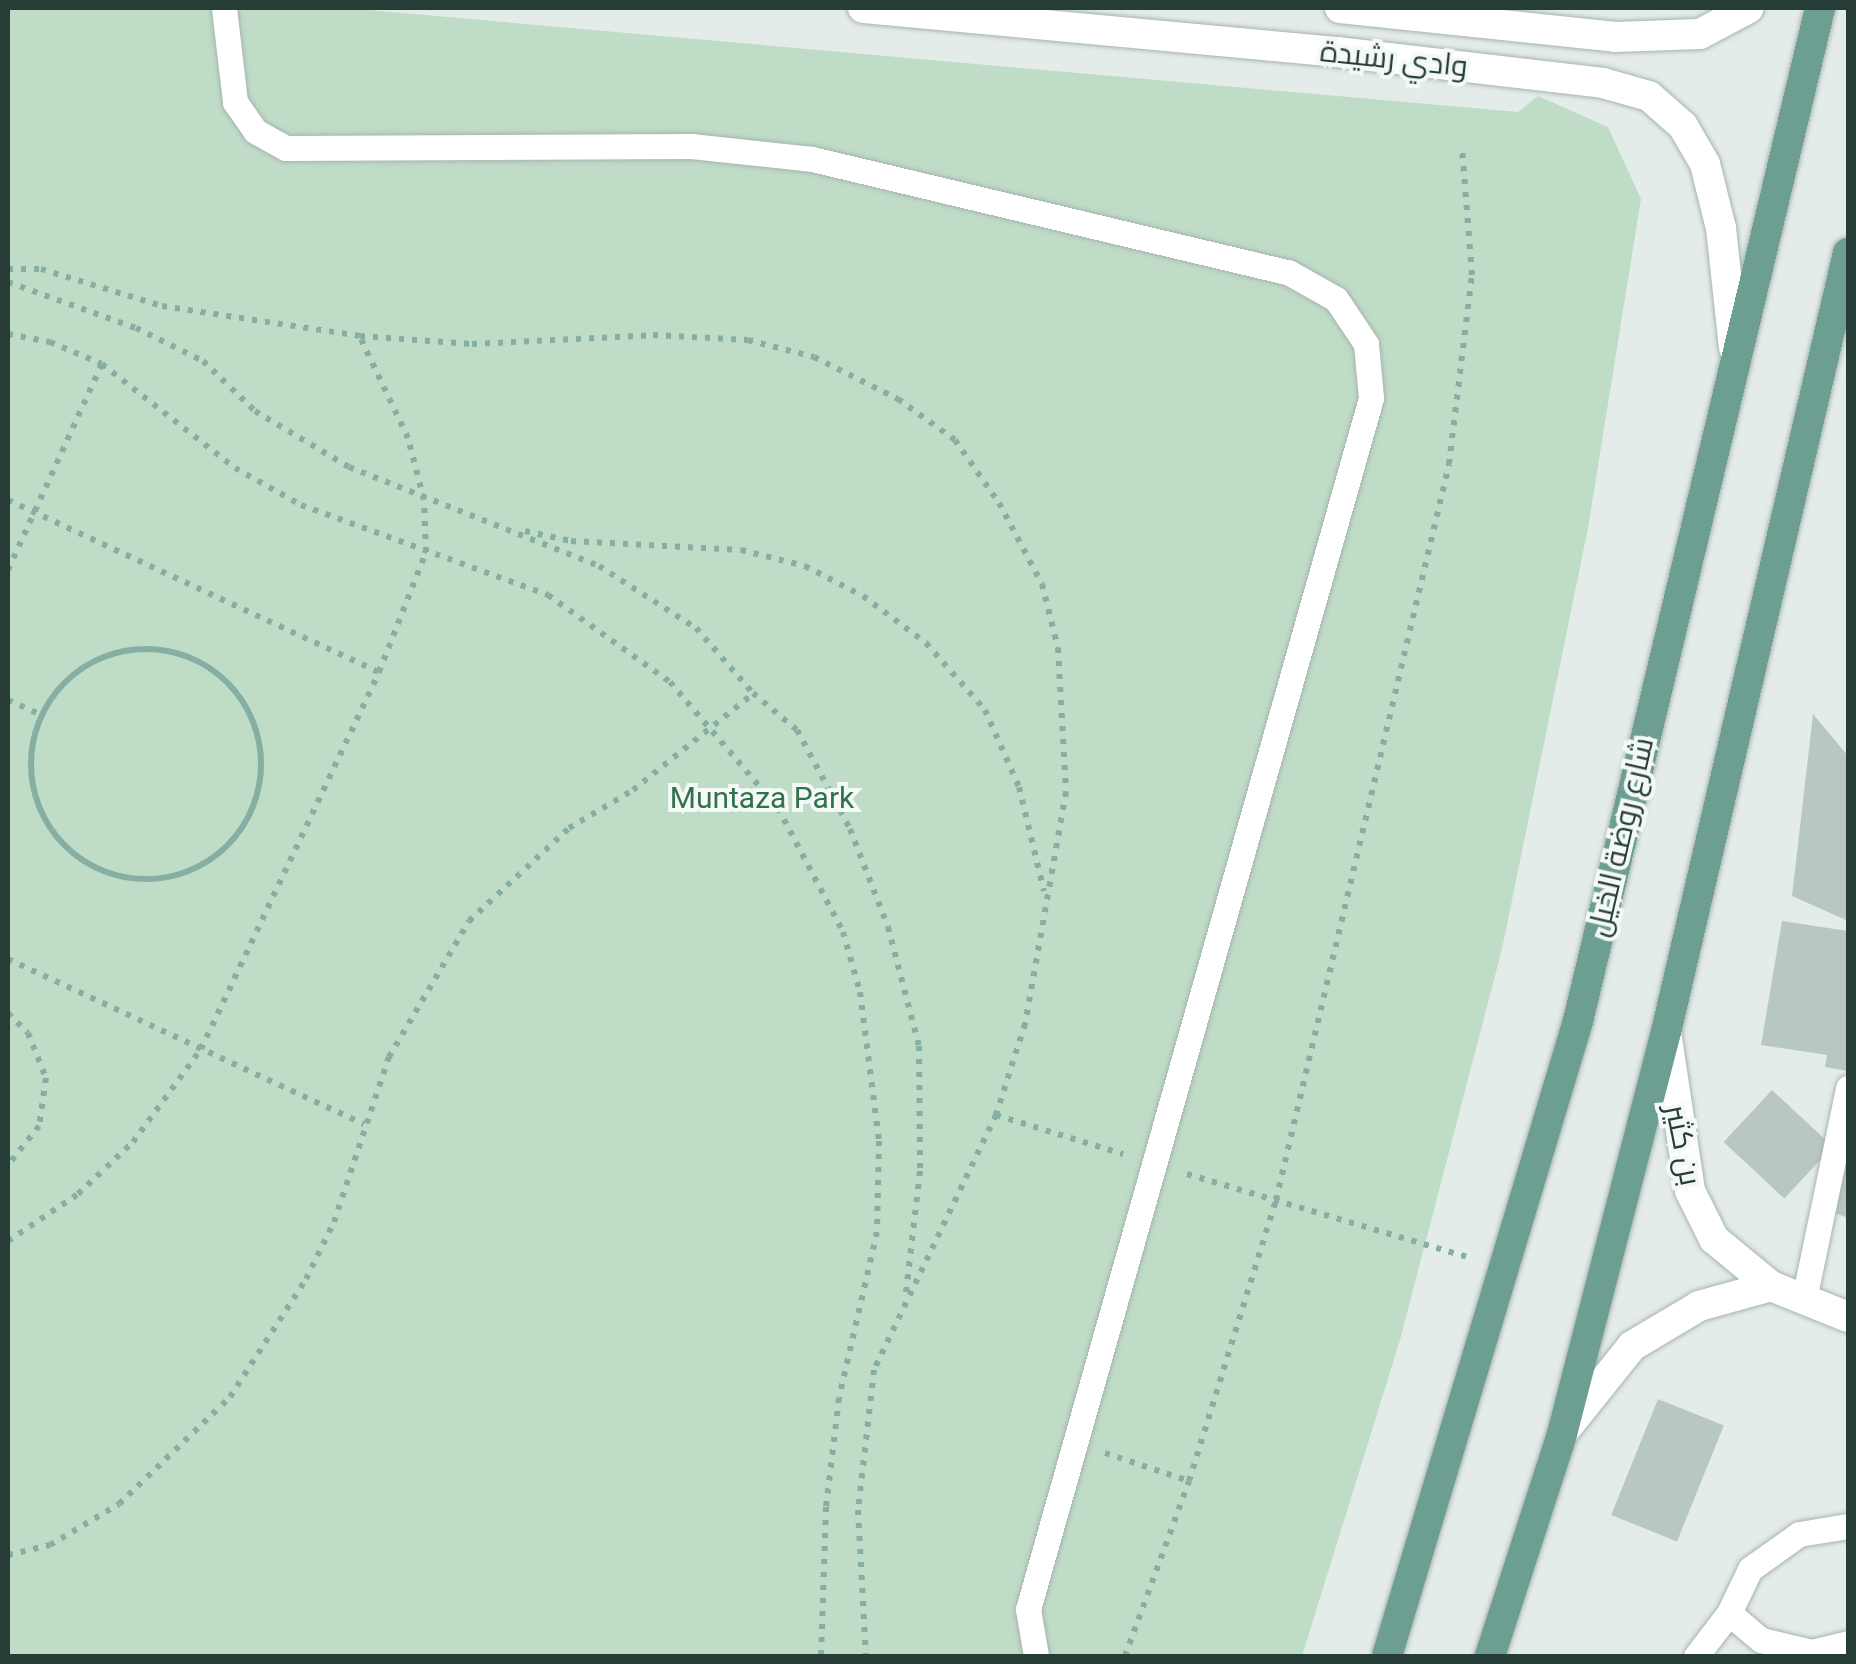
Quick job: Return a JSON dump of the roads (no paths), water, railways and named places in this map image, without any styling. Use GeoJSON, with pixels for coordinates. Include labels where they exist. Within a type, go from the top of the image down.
{"type":"FeatureCollection","features":[{"type":"Feature","properties":{"kind":"main road","name":"شارع روضة الخيل"},"geometry":{"type":"LineString","coordinates":[[1388,1656],[1507,1269],[1578,1021],[1734,347],[1820,8]]}},
{"type":"Feature","properties":{"kind":"main road"},"geometry":{"type":"LineString","coordinates":[[1490,1656],[1562,1434],[1666,1032],[1848,253]]}},
{"type":"Feature","properties":{"kind":"street","name":"وادي رشيدة"},"geometry":{"type":"LineString","coordinates":[[881,8],[1337,52],[1603,83],[1649,96],[1683,126],[1705,164],[1722,228],[1734,347]]}},
{"type":"Feature","properties":{"kind":"street","name":"وادي رشيدة"},"geometry":{"type":"LineString","coordinates":[[1340,8],[1660,38],[1700,34],[1749,8]]}},
{"type":"Feature","properties":{"kind":"street"},"geometry":{"type":"LineString","coordinates":[[1337,52],[1340,8]]}},
{"type":"Feature","properties":{"kind":"street","name":"بن كثير"},"geometry":{"type":"LineString","coordinates":[[1666,1032],[1690,1191],[1714,1239],[1771,1286],[1848,1317]]}},
{"type":"Feature","properties":{"kind":"street"},"geometry":{"type":"LineString","coordinates":[[1562,1434],[1632,1346],[1699,1306],[1771,1286]]}},
{"type":"Feature","properties":{"kind":"lane"},"geometry":{"type":"LineString","coordinates":[[224,8],[235,102],[255,131],[286,148],[691,146],[812,159],[1288,272],[1325,291],[1354,320],[1369,358],[1371,398],[1028,1609],[1036,1656]]}},
{"type":"Feature","properties":{"kind":"lane"},"geometry":{"type":"LineString","coordinates":[[1804,1299],[1848,1088]]}},
{"type":"Feature","properties":{"kind":"lane"},"geometry":{"type":"LineString","coordinates":[[1696,1656],[1729,1614],[1750,1569],[1800,1534],[1848,1526]]}},
{"type":"Feature","properties":{"kind":"lane"},"geometry":{"type":"LineString","coordinates":[[1729,1614],[1761,1640],[1812,1652],[1848,1644]]}},
{"type":"Feature","properties":{"kind":"park label","name":"Muntaza Park"},"geometry":{"type":"Point","coordinates":[762,798]}}]}
